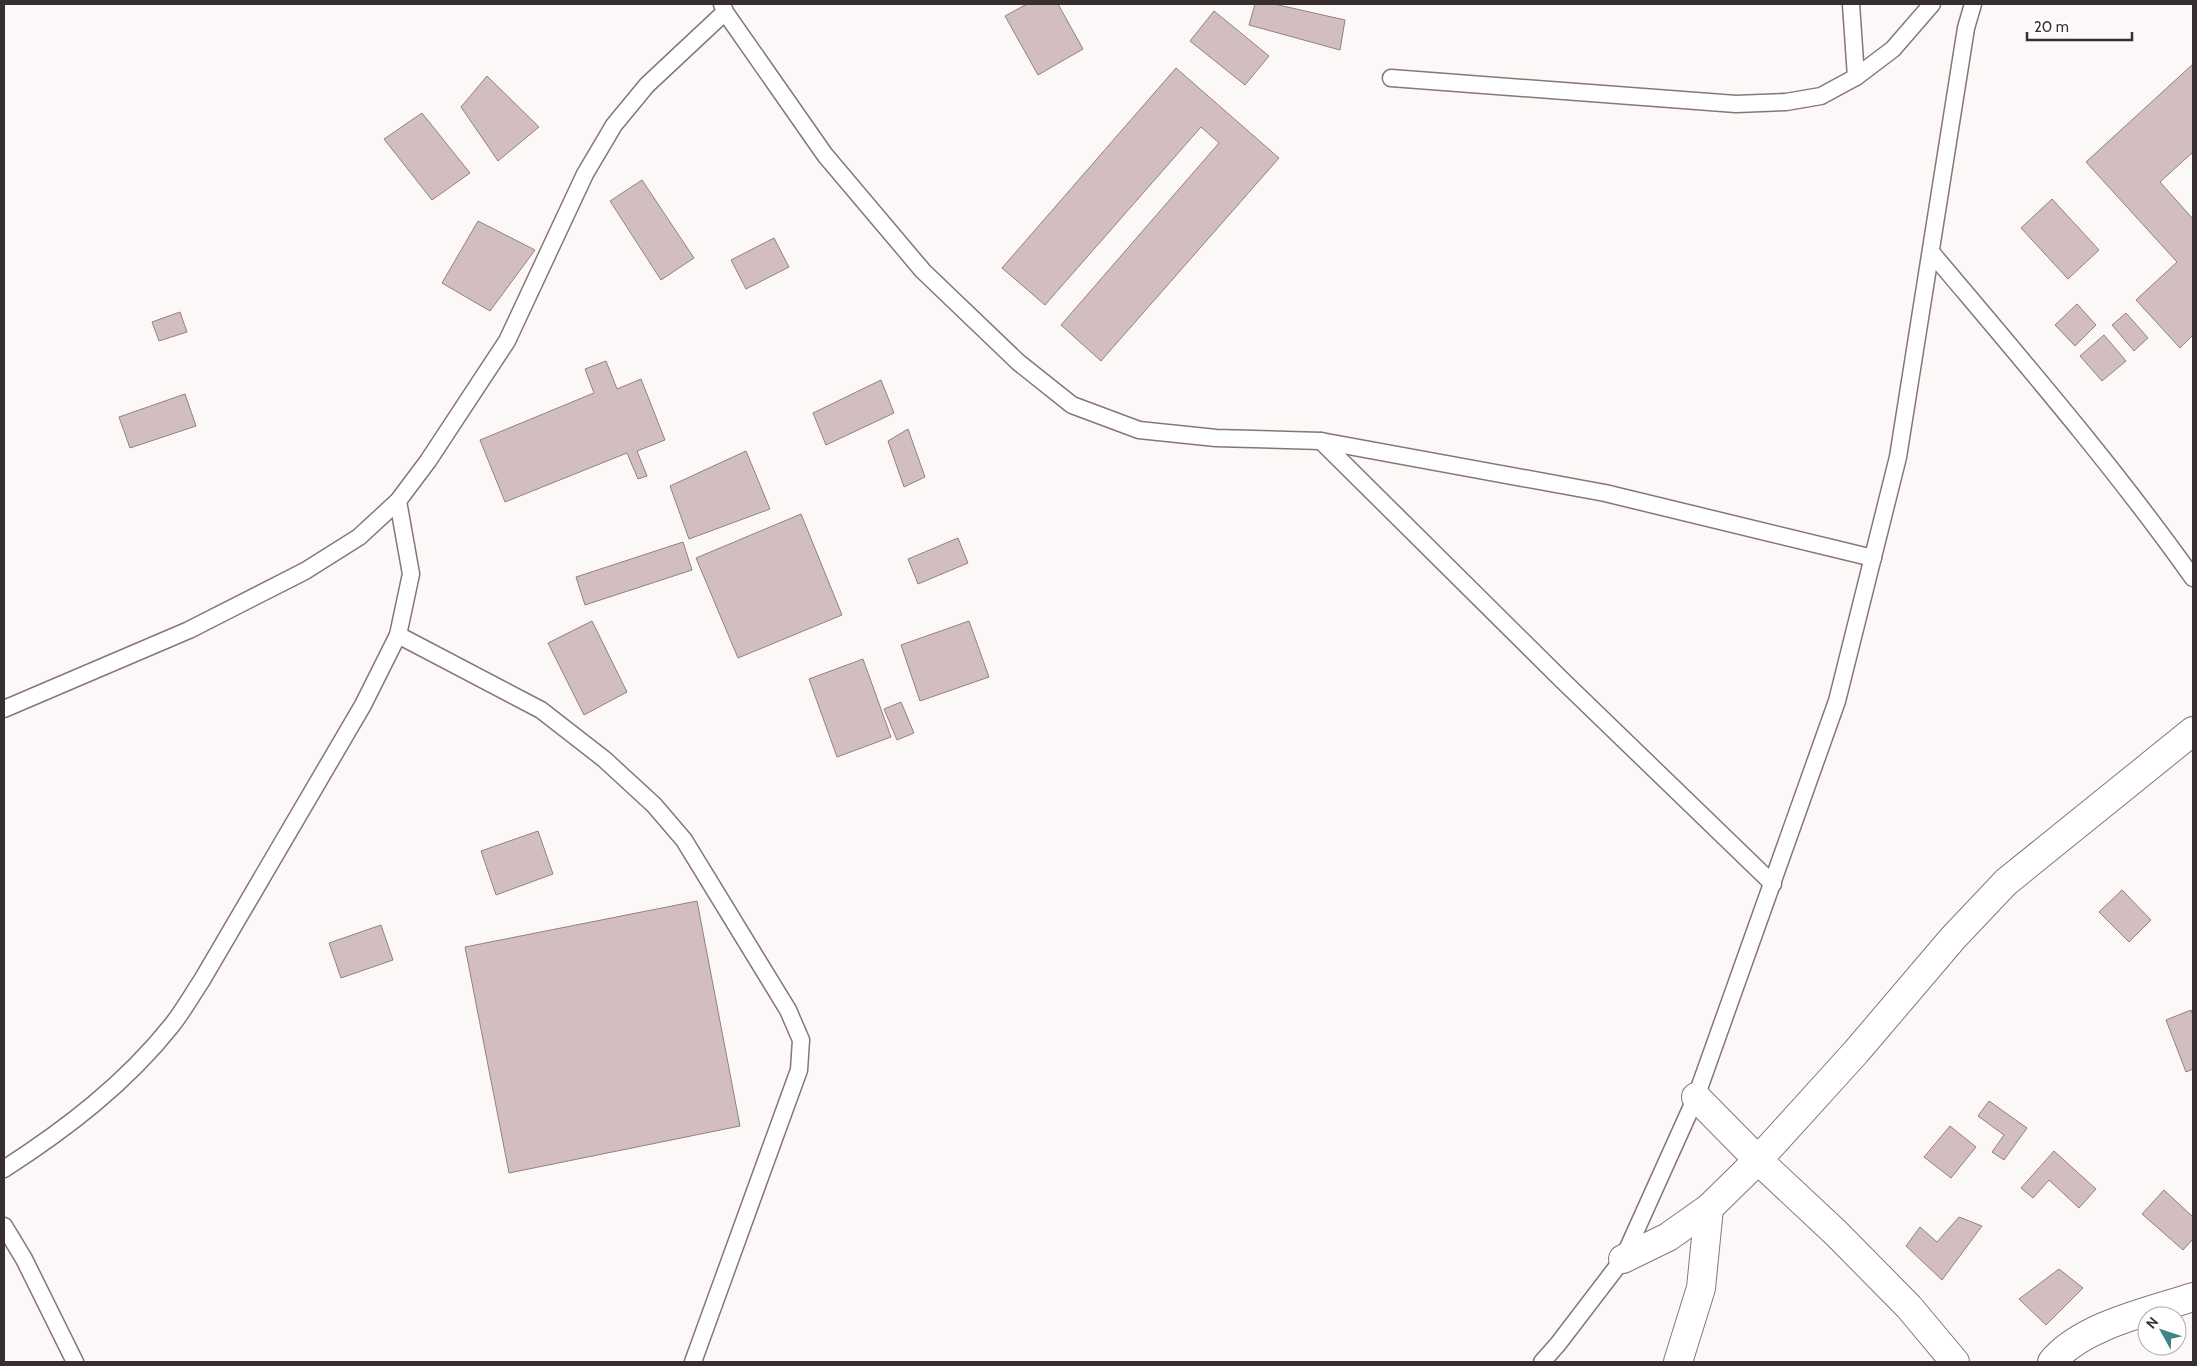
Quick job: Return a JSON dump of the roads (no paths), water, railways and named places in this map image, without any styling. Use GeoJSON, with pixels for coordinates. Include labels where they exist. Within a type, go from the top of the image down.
{"type":"FeatureCollection","features":[{"type":"Feature","properties":{"kind":"street"},"geometry":{"type":"LineString","coordinates":[[1623,1259],[1668,1237],[1710,1208],[1758,1160],[1856,1052],[1953,938],[2006,882],[2193,731]]}},
{"type":"Feature","properties":{"kind":"street"},"geometry":{"type":"LineString","coordinates":[[1696,1097],[1909,1307],[1955,1362]]}},
{"type":"Feature","properties":{"kind":"street"},"geometry":{"type":"LineString","coordinates":[[1678,1362],[1701,1288],[1710,1208]]}},
{"type":"Feature","properties":{"kind":"street"},"geometry":{"type":"LineString","coordinates":[[2052,1362],[2084,1335],[2193,1296]]}},
{"type":"Feature","properties":{"kind":"lane"},"geometry":{"type":"LineString","coordinates":[[1851,4],[1856,77]]}},
{"type":"Feature","properties":{"kind":"lane"},"geometry":{"type":"LineString","coordinates":[[1391,78],[1736,104],[1786,102],[1821,96],[1856,77],[1894,49],[1932,4]]}},
{"type":"Feature","properties":{"kind":"lane"},"geometry":{"type":"LineString","coordinates":[[1542,1362],[1623,1259],[1696,1097],[1837,701],[1898,457],[1966,28],[1973,4]]}},
{"type":"Feature","properties":{"kind":"lane"},"geometry":{"type":"LineString","coordinates":[[4,709],[188,630],[305,571],[359,537],[398,501],[428,461],[507,341],[584,174],[614,125],[647,85],[724,8],[825,155],[923,271],[1018,362],[1072,405],[1139,430],[1216,438],[1321,441],[1605,493],[1873,558]]}},
{"type":"Feature","properties":{"kind":"lane"},"geometry":{"type":"LineString","coordinates":[[1931,252],[2076,422],[2137,500],[2193,578]]}},
{"type":"Feature","properties":{"kind":"lane"},"geometry":{"type":"LineString","coordinates":[[1321,441],[1568,686],[1773,884]]}},
{"type":"Feature","properties":{"kind":"lane"},"geometry":{"type":"LineString","coordinates":[[4,1169],[49,1140],[92,1106],[129,1073],[172,1024],[202,980],[363,705],[398,635],[411,574],[398,501]]}},
{"type":"Feature","properties":{"kind":"lane"},"geometry":{"type":"LineString","coordinates":[[398,635],[541,710],[604,759],[654,805],[684,840],[788,1010],[801,1040],[799,1070],[693,1362]]}},
{"type":"Feature","properties":{"kind":"lane"},"geometry":{"type":"LineString","coordinates":[[4,1226],[24,1259],[75,1362]]}}]}
